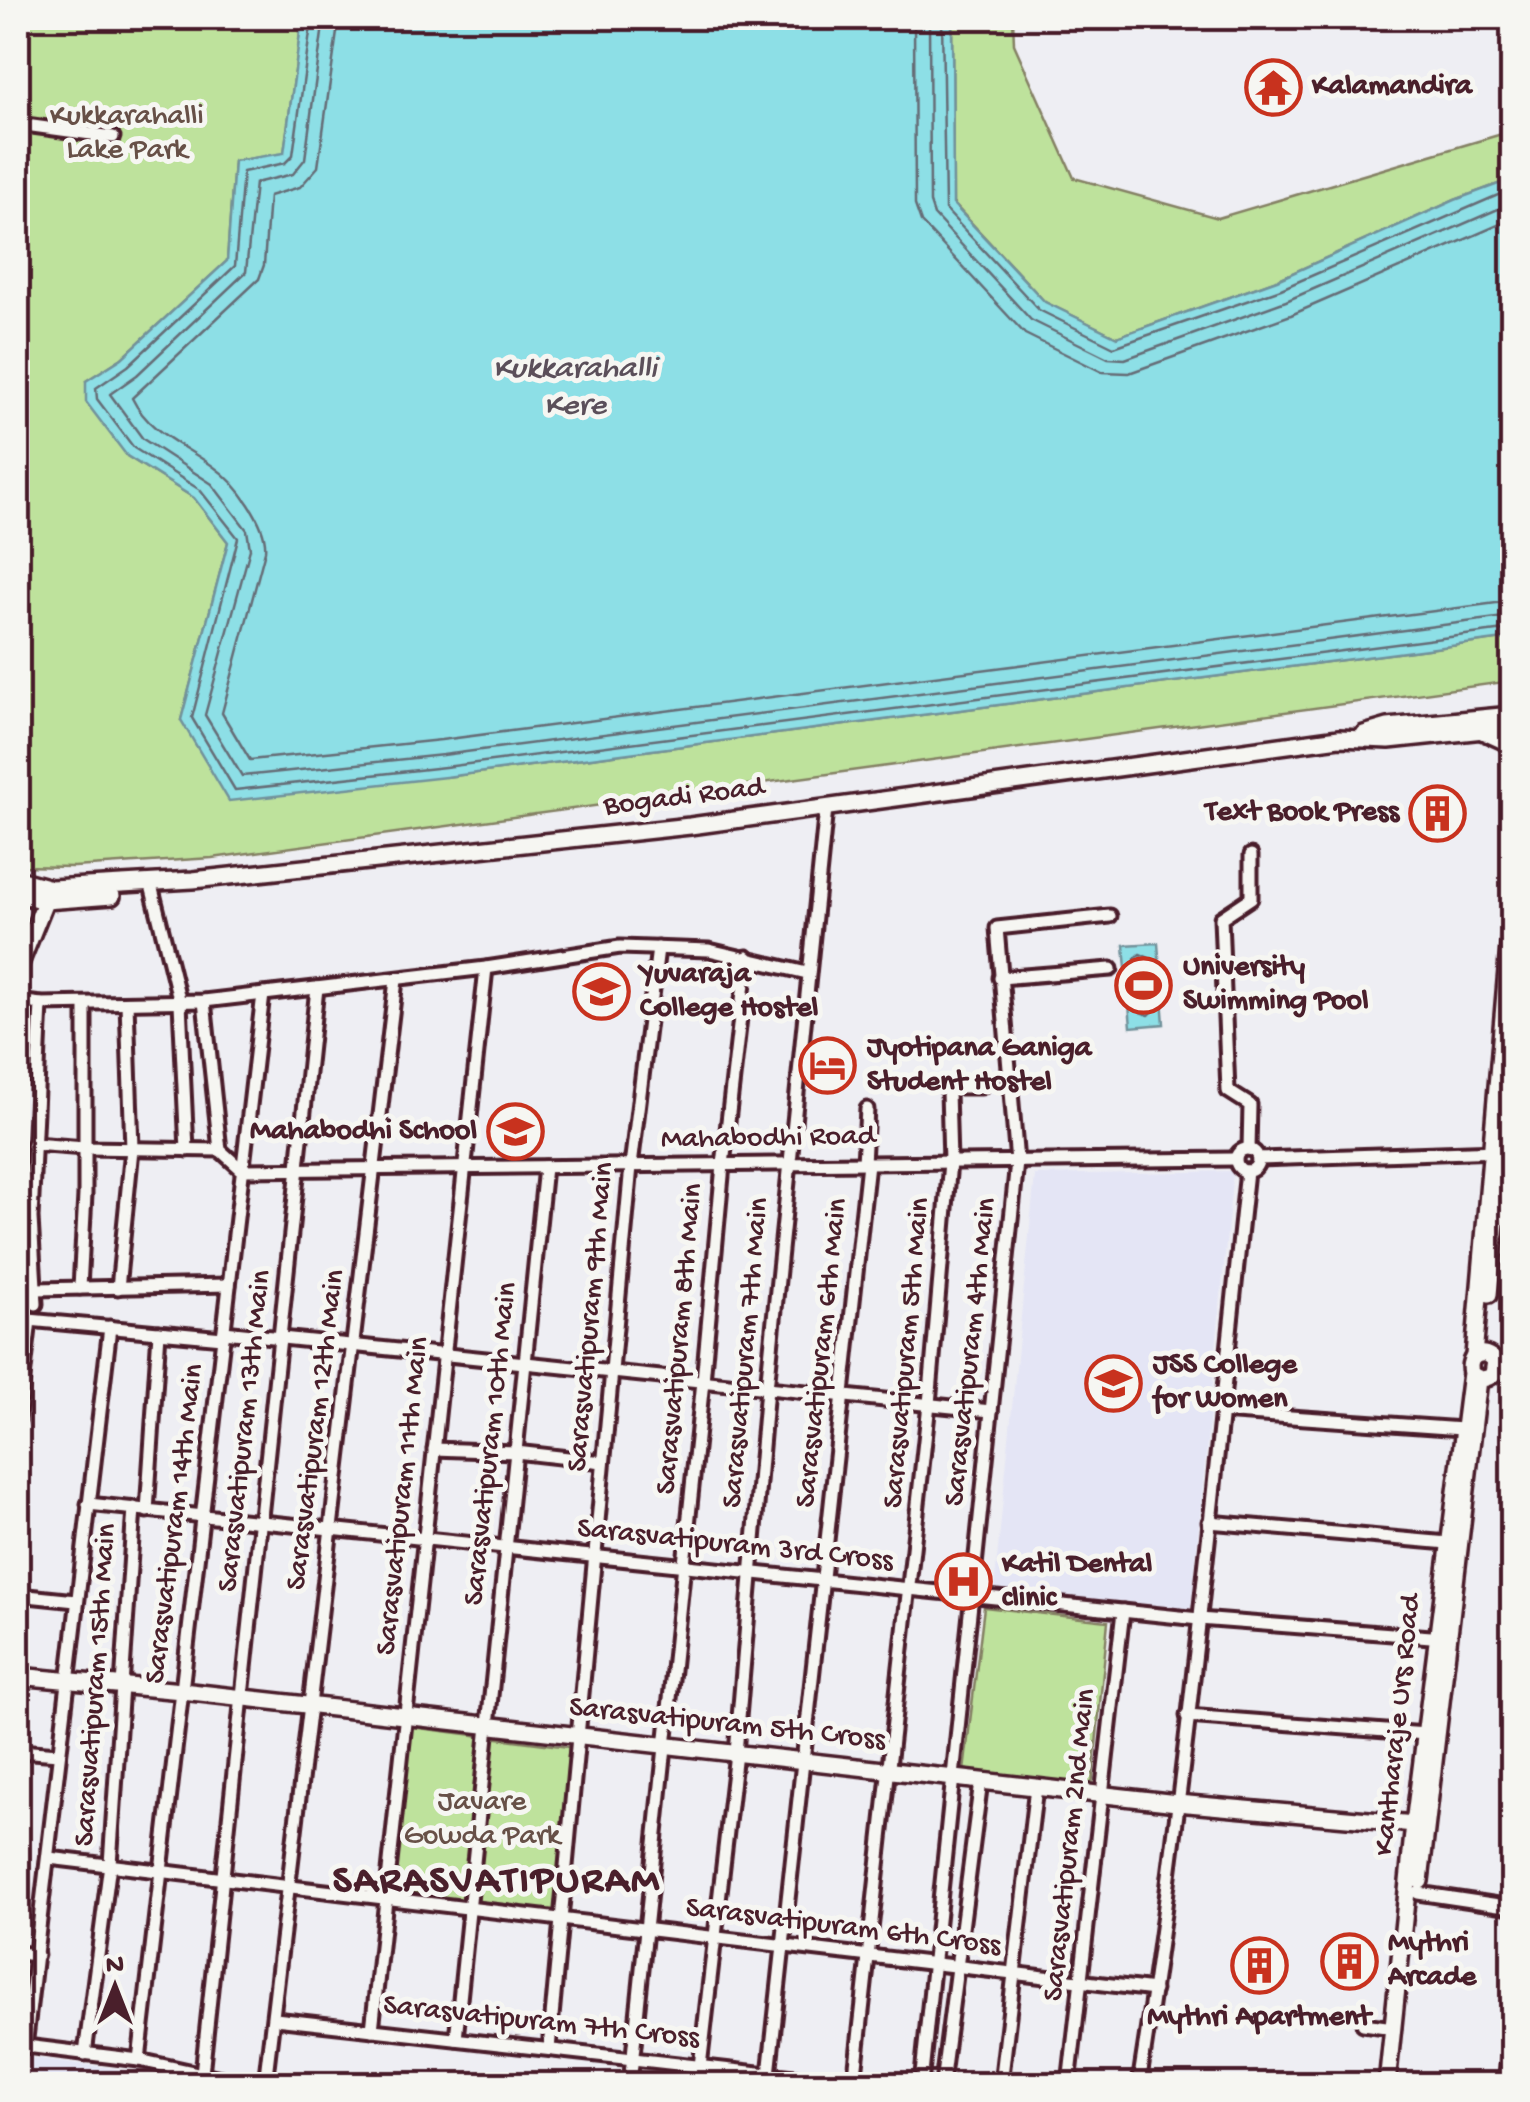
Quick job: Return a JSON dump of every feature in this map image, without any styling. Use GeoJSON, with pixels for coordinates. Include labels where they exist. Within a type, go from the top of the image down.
{"type":"FeatureCollection","features":[{"type":"Feature","properties":{"kind":"street"},"geometry":{"type":"LineString","coordinates":[[18,124],[113,137]]}},
{"type":"Feature","properties":{"kind":"street","name":"Bogadi Road"},"geometry":{"type":"LineString","coordinates":[[21,887],[48,894],[152,889],[193,880],[690,826],[1356,736],[1388,727],[1512,714]]}},
{"type":"Feature","properties":{"kind":"street","name":"Bogadi Road"},"geometry":{"type":"LineString","coordinates":[[1356,736],[1388,740],[1512,727]]}},
{"type":"Feature","properties":{"kind":"street"},"geometry":{"type":"LineString","coordinates":[[1480,730],[1504,740],[1512,750]]}},
{"type":"Feature","properties":{"kind":"street","name":"Sarasvatipuram 7th Main"},"geometry":{"type":"LineString","coordinates":[[698,2084],[736,1753],[767,1388],[826,808]]}},
{"type":"Feature","properties":{"kind":"street"},"geometry":{"type":"LineString","coordinates":[[1250,854],[1251,898],[1221,918],[1228,1091],[1250,1104],[1254,1154],[1254,1169],[1240,1170],[1235,1159],[1238,1152],[1254,1154],[1497,1150]]}},
{"type":"Feature","properties":{"kind":"street"},"geometry":{"type":"LineString","coordinates":[[18,912],[21,887]]}},
{"type":"Feature","properties":{"kind":"street"},"geometry":{"type":"LineString","coordinates":[[152,889],[180,1003],[187,1150]]}},
{"type":"Feature","properties":{"kind":"street"},"geometry":{"type":"LineString","coordinates":[[18,969],[48,894]]}},
{"type":"Feature","properties":{"kind":"street","name":"Kantharaje Urs Road"},"geometry":{"type":"LineString","coordinates":[[1387,2084],[1477,1365],[1497,1150],[1512,911]]}},
{"type":"Feature","properties":{"kind":"street","name":"Sarasvatipuram 4th Main"},"geometry":{"type":"LineString","coordinates":[[921,2084],[1017,1162],[997,928],[1110,916]]}},
{"type":"Feature","properties":{"kind":"street"},"geometry":{"type":"LineString","coordinates":[[18,1001],[204,1001],[396,980],[620,946],[709,950],[807,973]]}},
{"type":"Feature","properties":{"kind":"street","name":"Sarasvatipuram 9th Main"},"geometry":{"type":"LineString","coordinates":[[550,2050],[632,1166],[658,948]]}},
{"type":"Feature","properties":{"kind":"street","name":"Sarasvatipuram 8th Main"},"geometry":{"type":"LineString","coordinates":[[630,2084],[704,1381],[722,1165],[747,957]]}},
{"type":"Feature","properties":{"kind":"street","name":"Sarasvatipuram 11th Main"},"geometry":{"type":"LineString","coordinates":[[372,2030],[486,968]]}},
{"type":"Feature","properties":{"kind":"street"},"geometry":{"type":"LineString","coordinates":[[1000,978],[1111,969]]}},
{"type":"Feature","properties":{"kind":"street","name":"Sarasvatipuram 12th Main"},"geometry":{"type":"LineString","coordinates":[[265,2084],[396,980]]}},
{"type":"Feature","properties":{"kind":"street","name":"Sarasvatipuram 13th Main"},"geometry":{"type":"LineString","coordinates":[[202,2074],[318,988]]}},
{"type":"Feature","properties":{"kind":"street","name":"Sarasvatipuram 14th Main"},"geometry":{"type":"LineString","coordinates":[[139,2060],[263,994]]}},
{"type":"Feature","properties":{"kind":"street"},"geometry":{"type":"LineString","coordinates":[[204,1001],[220,1150],[242,1170]]}},
{"type":"Feature","properties":{"kind":"street"},"geometry":{"type":"LineString","coordinates":[[118,1288],[132,1150],[127,1003]]}},
{"type":"Feature","properties":{"kind":"street"},"geometry":{"type":"LineString","coordinates":[[36,1304],[31,1218],[41,1004]]}},
{"type":"Feature","properties":{"kind":"street"},"geometry":{"type":"LineString","coordinates":[[80,1288],[85,1004]]}},
{"type":"Feature","properties":{"kind":"street","name":"Kantharaje Urs Road"},"geometry":{"type":"LineString","coordinates":[[1497,1150],[1512,1059]]}},
{"type":"Feature","properties":{"kind":"street","name":"Sarasvatipuram 5th Main"},"geometry":{"type":"LineString","coordinates":[[854,2084],[928,1404],[950,1162],[949,1089],[981,1087]]}},
{"type":"Feature","properties":{"kind":"street","name":"Sarasvatipuram 6th Main"},"geometry":{"type":"LineString","coordinates":[[769,2079],[844,1396],[866,1163],[867,1109]]}},
{"type":"Feature","properties":{"kind":"street"},"geometry":{"type":"LineString","coordinates":[[33,1144],[220,1150]]}},
{"type":"Feature","properties":{"kind":"street","name":"Mahabodhi Road"},"geometry":{"type":"LineString","coordinates":[[242,1170],[1235,1159]]}},
{"type":"Feature","properties":{"kind":"street","name":"Sarasvatipuram 10th Main"},"geometry":{"type":"LineString","coordinates":[[456,2039],[544,1167]]}},
{"type":"Feature","properties":{"kind":"street"},"geometry":{"type":"LineString","coordinates":[[1138,2084],[1154,1990],[1199,1619],[1247,1172]]}},
{"type":"Feature","properties":{"kind":"street"},"geometry":{"type":"LineString","coordinates":[[36,1289],[229,1285]]}},
{"type":"Feature","properties":{"kind":"street"},"geometry":{"type":"LineString","coordinates":[[18,1420],[24,1320],[281,1338],[991,1410]]}},
{"type":"Feature","properties":{"kind":"street"},"geometry":{"type":"LineString","coordinates":[[110,1327],[37,1955],[21,2046],[139,2060],[248,2084]]}},
{"type":"Feature","properties":{"kind":"street","name":"Sarasvatipuram 15th Main"},"geometry":{"type":"LineString","coordinates":[[85,2054],[110,1864],[120,1685],[159,1332]]}},
{"type":"Feature","properties":{"kind":"street"},"geometry":{"type":"LineString","coordinates":[[1477,1365],[1490,1377],[1512,1354]]}},
{"type":"Feature","properties":{"kind":"street","name":"Kantharaje Urs Road"},"geometry":{"type":"LineString","coordinates":[[1397,2084],[1418,1893],[1426,1734],[1443,1638],[1448,1543],[1462,1430],[1477,1365]]}},
{"type":"Feature","properties":{"kind":"street"},"geometry":{"type":"LineString","coordinates":[[1503,1367],[1512,1385]]}},
{"type":"Feature","properties":{"kind":"street"},"geometry":{"type":"LineString","coordinates":[[1221,1412],[1462,1430]]}},
{"type":"Feature","properties":{"kind":"street"},"geometry":{"type":"LineString","coordinates":[[434,1449],[516,1452],[604,1462]]}},
{"type":"Feature","properties":{"kind":"street","name":"Sarasvatipuram 3rd Cross"},"geometry":{"type":"LineString","coordinates":[[88,1504],[1199,1619],[1443,1638]]}},
{"type":"Feature","properties":{"kind":"street"},"geometry":{"type":"LineString","coordinates":[[1209,1522],[1448,1543]]}},
{"type":"Feature","properties":{"kind":"street"},"geometry":{"type":"LineString","coordinates":[[18,1595],[76,1601]]}},
{"type":"Feature","properties":{"kind":"street","name":"Sarasvatipuram 2nd Main"},"geometry":{"type":"LineString","coordinates":[[1069,2084],[1123,1611]]}},
{"type":"Feature","properties":{"kind":"street","name":"Sarasvatipuram 5th Cross"},"geometry":{"type":"LineString","coordinates":[[19,1675],[1177,1803],[1420,1824]]}},
{"type":"Feature","properties":{"kind":"street"},"geometry":{"type":"LineString","coordinates":[[1187,1716],[1426,1734]]}},
{"type":"Feature","properties":{"kind":"street"},"geometry":{"type":"LineString","coordinates":[[18,1750],[60,1754]]}},
{"type":"Feature","properties":{"kind":"street"},"geometry":{"type":"LineString","coordinates":[[942,2084],[981,1781]]}},
{"type":"Feature","properties":{"kind":"street"},"geometry":{"type":"LineString","coordinates":[[1001,2084],[1036,1787]]}},
{"type":"Feature","properties":{"kind":"street","name":"Sarasvatipuram 6th Cross"},"geometry":{"type":"LineString","coordinates":[[49,1858],[1154,1990]]}},
{"type":"Feature","properties":{"kind":"street"},"geometry":{"type":"LineString","coordinates":[[1418,1893],[1512,1907]]}},
{"type":"Feature","properties":{"kind":"street"},"geometry":{"type":"LineString","coordinates":[[18,1953],[37,1955]]}},
{"type":"Feature","properties":{"kind":"street","name":"Sarasvatipuram 7th Cross"},"geometry":{"type":"LineString","coordinates":[[275,2019],[700,2066],[769,2079],[862,2084]]}},
{"type":"Feature","properties":{"kind":"street"},"geometry":{"type":"LineString","coordinates":[[1363,2024],[1394,2028]]}},
{"type":"Feature","properties":{"kind":"street"},"geometry":{"type":"LineString","coordinates":[[1505,2084],[1512,2024]]}},
{"type":"Feature","properties":{"kind":"shaded area","name":"JSS College for Women"},"geometry":{"type":"Polygon","coordinates":[[[1233,1171],[1191,1610],[994,1590],[1035,1175],[1233,1171]]]}},
{"type":"Feature","properties":{"kind":"shaded area"},"geometry":{"type":"Polygon","coordinates":[[[18,2056],[111,2068],[193,2084],[18,2084],[18,2056]]]}},
{"type":"Feature","properties":{"kind":"green space","name":"Kukkarahalli Lake Park"},"geometry":{"type":"Polygon","coordinates":[[[18,18],[302,18],[284,154],[234,161],[227,261],[122,358],[86,381],[127,456],[194,498],[228,542],[181,720],[446,777],[1512,638],[1512,681],[212,858],[74,867],[18,866],[18,18]]]}},
{"type":"Feature","properties":{"kind":"green space"},"geometry":{"type":"Polygon","coordinates":[[[952,18],[1013,18],[1014,44],[1074,178],[1218,218],[1512,131],[1512,179],[1455,200],[1277,280],[1117,337],[1045,302],[953,203],[952,18]]]}},
{"type":"Feature","properties":{"kind":"green space"},"geometry":{"type":"Polygon","coordinates":[[[984,1607],[1108,1621],[1092,1786],[964,1771],[984,1607]]]}},
{"type":"Feature","properties":{"kind":"green space","name":"Javare Gowda Park"},"geometry":{"type":"Polygon","coordinates":[[[411,1727],[569,1747],[555,1913],[393,1894],[411,1727]]]}},
{"type":"Feature","properties":{"kind":"water","name":"Kukkarahalli Kere"},"geometry":{"type":"Polygon","coordinates":[[[302,18],[952,18],[953,204],[1045,302],[1117,337],[1277,280],[1455,200],[1512,179],[1512,638],[446,777],[229,801],[181,720],[228,542],[194,498],[127,456],[86,402],[86,381],[122,358],[227,261],[234,161],[284,153],[302,18]]]}},
{"type":"Feature","properties":{"kind":"water","name":"University Swimming Pool"},"geometry":{"type":"Polygon","coordinates":[[[1158,943],[1164,1024],[1131,1027],[1124,945],[1158,943]]]}},
{"type":"Feature","properties":{"kind":"place","name":"Kalamandira"},"geometry":{"type":"Point","coordinates":[1273,87]}},
{"type":"Feature","properties":{"kind":"place","name":"Text Book Press"},"geometry":{"type":"Point","coordinates":[1438,813]}},
{"type":"Feature","properties":{"kind":"place","name":"University Swimming Pool"},"geometry":{"type":"Point","coordinates":[1144,985]}},
{"type":"Feature","properties":{"kind":"place","name":"Yuvaraja College Hostel"},"geometry":{"type":"Point","coordinates":[601,992]}},
{"type":"Feature","properties":{"kind":"place","name":"Jyotipana Ganiga Student Hostel"},"geometry":{"type":"Point","coordinates":[828,1066]}},
{"type":"Feature","properties":{"kind":"place","name":"Mahabodhi School"},"geometry":{"type":"Point","coordinates":[516,1132]}},
{"type":"Feature","properties":{"kind":"place","name":"JSS College for Women"},"geometry":{"type":"Point","coordinates":[1114,1383]}},
{"type":"Feature","properties":{"kind":"place","name":"Katil Dental clinic"},"geometry":{"type":"Point","coordinates":[963,1582]}},
{"type":"Feature","properties":{"kind":"place","name":"Mythri Arcade"},"geometry":{"type":"Point","coordinates":[1349,1961]}},
{"type":"Feature","properties":{"kind":"place","name":"Mythri Apartment"},"geometry":{"type":"Point","coordinates":[1259,1965]}},
{"type":"Feature","properties":{"kind":"district","name":"SARASVATIPURAM"},"geometry":{"type":"Point","coordinates":[497,1882]}}]}
